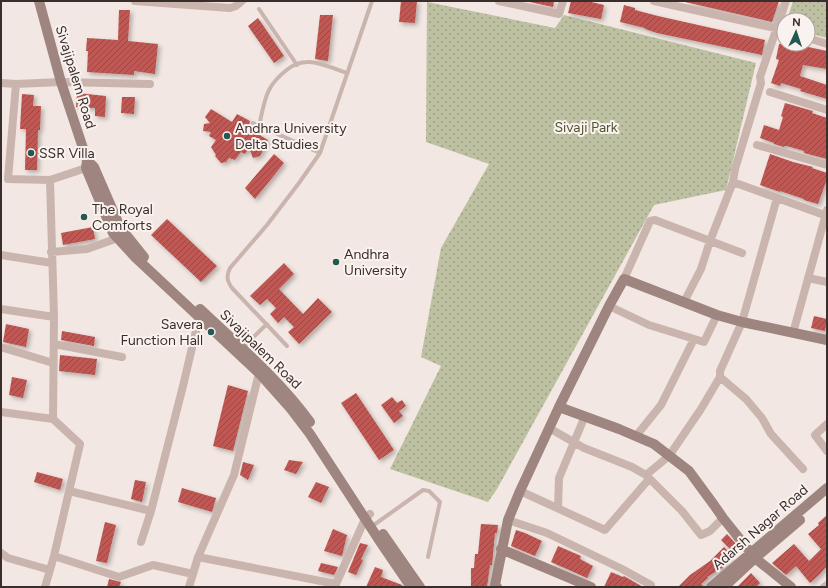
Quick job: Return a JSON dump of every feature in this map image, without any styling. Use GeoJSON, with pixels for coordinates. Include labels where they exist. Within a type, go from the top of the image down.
{"type":"FeatureCollection","features":[{"type":"Feature","properties":{"kind":"main road","name":"Sivajipalem Road"},"geometry":{"type":"LineString","coordinates":[[39,1],[61,82],[86,164],[113,233],[135,257],[259,373],[291,409],[420,587]]}},
{"type":"Feature","properties":{"kind":"main road","name":"Sivajipalem Road"},"geometry":{"type":"LineString","coordinates":[[86,164],[94,167],[120,227],[140,252],[264,368],[296,403],[411,587]]}},
{"type":"Feature","properties":{"kind":"main road"},"geometry":{"type":"LineString","coordinates":[[497,587],[494,585],[508,520],[559,407],[624,279],[717,315],[742,322],[827,340]]}},
{"type":"Feature","properties":{"kind":"main road"},"geometry":{"type":"LineString","coordinates":[[559,407],[654,444],[689,472],[753,556],[788,586]]}},
{"type":"Feature","properties":{"kind":"main road","name":"Adarsh Nagar Road"},"geometry":{"type":"LineString","coordinates":[[724,587],[753,556],[827,488]]}},
{"type":"Feature","properties":{"kind":"main road","name":"Adarsh Nagar Road"},"geometry":{"type":"LineString","coordinates":[[711,587],[753,556],[827,496]]}},
{"type":"Feature","properties":{"kind":"main road"},"geometry":{"type":"LineString","coordinates":[[501,549],[591,587]]}},
{"type":"Feature","properties":{"kind":"street"},"geometry":{"type":"LineString","coordinates":[[135,1],[230,8],[236,6],[242,1]]}},
{"type":"Feature","properties":{"kind":"street"},"geometry":{"type":"LineString","coordinates":[[499,1],[559,14],[563,1]]}},
{"type":"Feature","properties":{"kind":"street"},"geometry":{"type":"LineString","coordinates":[[657,1],[776,28]]}},
{"type":"Feature","properties":{"kind":"street"},"geometry":{"type":"LineString","coordinates":[[784,12],[786,1]]}},
{"type":"Feature","properties":{"kind":"street"},"geometry":{"type":"LineString","coordinates":[[684,302],[701,269],[710,241],[733,182],[734,169],[761,83],[760,77],[776,40]]}},
{"type":"Feature","properties":{"kind":"street"},"geometry":{"type":"LineString","coordinates":[[816,41],[827,44]]}},
{"type":"Feature","properties":{"kind":"street"},"geometry":{"type":"LineString","coordinates":[[1,83],[16,84],[61,82],[150,84]]}},
{"type":"Feature","properties":{"kind":"street"},"geometry":{"type":"LineString","coordinates":[[16,84],[5,179],[50,180],[86,164]]}},
{"type":"Feature","properties":{"kind":"street"},"geometry":{"type":"LineString","coordinates":[[770,92],[827,110]]}},
{"type":"Feature","properties":{"kind":"street"},"geometry":{"type":"LineString","coordinates":[[757,145],[827,165]]}},
{"type":"Feature","properties":{"kind":"street"},"geometry":{"type":"LineString","coordinates":[[50,180],[54,317],[53,419]]}},
{"type":"Feature","properties":{"kind":"street"},"geometry":{"type":"LineString","coordinates":[[733,182],[826,214],[793,333]]}},
{"type":"Feature","properties":{"kind":"street"},"geometry":{"type":"LineString","coordinates":[[520,492],[605,530],[647,477],[669,456],[701,409],[720,377],[720,371],[742,322],[777,198]]}},
{"type":"Feature","properties":{"kind":"street"},"geometry":{"type":"LineString","coordinates":[[624,279],[650,221],[655,220],[742,253]]}},
{"type":"Feature","properties":{"kind":"street"},"geometry":{"type":"LineString","coordinates":[[52,252],[87,250],[118,238]]}},
{"type":"Feature","properties":{"kind":"street"},"geometry":{"type":"LineString","coordinates":[[1,255],[52,264]]}},
{"type":"Feature","properties":{"kind":"street"},"geometry":{"type":"LineString","coordinates":[[808,278],[827,282]]}},
{"type":"Feature","properties":{"kind":"street"},"geometry":{"type":"LineString","coordinates":[[609,306],[649,325],[704,342],[717,315]]}},
{"type":"Feature","properties":{"kind":"street"},"geometry":{"type":"LineString","coordinates":[[1,309],[54,317]]}},
{"type":"Feature","properties":{"kind":"street"},"geometry":{"type":"LineString","coordinates":[[141,542],[151,511],[199,318]]}},
{"type":"Feature","properties":{"kind":"street"},"geometry":{"type":"LineString","coordinates":[[636,436],[662,405],[694,339]]}},
{"type":"Feature","properties":{"kind":"street"},"geometry":{"type":"LineString","coordinates":[[54,344],[122,357]]}},
{"type":"Feature","properties":{"kind":"street"},"geometry":{"type":"LineString","coordinates":[[1,347],[53,362]]}},
{"type":"Feature","properties":{"kind":"street"},"geometry":{"type":"LineString","coordinates":[[189,587],[198,557],[234,475],[259,373]]}},
{"type":"Feature","properties":{"kind":"street"},"geometry":{"type":"LineString","coordinates":[[720,377],[746,398],[762,418],[771,434],[803,469]]}},
{"type":"Feature","properties":{"kind":"street"},"geometry":{"type":"LineString","coordinates":[[1,412],[53,419],[80,444],[54,556],[45,587]]}},
{"type":"Feature","properties":{"kind":"street"},"geometry":{"type":"LineString","coordinates":[[558,508],[559,478],[585,416]]}},
{"type":"Feature","properties":{"kind":"street"},"geometry":{"type":"LineString","coordinates":[[827,424],[815,435],[827,451]]}},
{"type":"Feature","properties":{"kind":"street"},"geometry":{"type":"LineString","coordinates":[[549,428],[584,448],[632,467],[647,477],[682,511],[701,535],[710,531],[723,518]]}},
{"type":"Feature","properties":{"kind":"street"},"geometry":{"type":"LineString","coordinates":[[69,491],[151,511]]}},
{"type":"Feature","properties":{"kind":"street"},"geometry":{"type":"LineString","coordinates":[[508,520],[547,533],[622,569],[651,585]]}},
{"type":"Feature","properties":{"kind":"street"},"geometry":{"type":"LineString","coordinates":[[198,557],[336,586],[371,521]]}},
{"type":"Feature","properties":{"kind":"street"},"geometry":{"type":"LineString","coordinates":[[1,553],[8,558],[50,570]]}},
{"type":"Feature","properties":{"kind":"street"},"geometry":{"type":"LineString","coordinates":[[54,556],[119,577],[153,565],[193,574]]}},
{"type":"Feature","properties":{"kind":"lane"},"geometry":{"type":"LineString","coordinates":[[287,346],[228,283],[228,272],[300,183],[320,153],[372,1]]}},
{"type":"Feature","properties":{"kind":"lane"},"geometry":{"type":"LineString","coordinates":[[259,9],[297,65]]}},
{"type":"Feature","properties":{"kind":"lane"},"geometry":{"type":"LineString","coordinates":[[259,126],[266,96],[272,84],[278,76],[292,67],[308,62],[316,63],[347,74]]}},
{"type":"Feature","properties":{"kind":"lane"},"geometry":{"type":"LineString","coordinates":[[253,123],[320,153]]}},
{"type":"Feature","properties":{"kind":"lane"},"geometry":{"type":"LineString","coordinates":[[242,348],[267,324]]}},
{"type":"Feature","properties":{"kind":"lane"},"geometry":{"type":"LineString","coordinates":[[371,521],[423,490],[429,491],[440,502],[428,557]]}},
{"type":"Feature","properties":{"kind":"green space"},"geometry":{"type":"Polygon","coordinates":[[[793,1],[818,1],[827,5],[827,38],[816,35],[816,12],[790,12],[793,1]]]}},
{"type":"Feature","properties":{"kind":"green space","name":"Sivaji Park"},"geometry":{"type":"Polygon","coordinates":[[[427,2],[555,28],[564,15],[756,63],[726,190],[654,205],[497,489],[488,502],[390,469],[441,366],[421,357],[441,248],[489,164],[426,142],[427,2]]]}},
{"type":"Feature","properties":{"kind":"building"},"geometry":{"type":"Polygon","coordinates":[[[401,1],[417,1],[415,23],[399,22],[401,1]]]}},
{"type":"Feature","properties":{"kind":"building"},"geometry":{"type":"Polygon","coordinates":[[[525,1],[554,1],[553,7],[525,1]]]}},
{"type":"Feature","properties":{"kind":"building"},"geometry":{"type":"Polygon","coordinates":[[[571,1],[587,1],[604,5],[601,19],[568,13],[571,1]]]}},
{"type":"Feature","properties":{"kind":"building"},"geometry":{"type":"Polygon","coordinates":[[[685,1],[779,1],[772,22],[685,1]]]}},
{"type":"Feature","properties":{"kind":"building"},"geometry":{"type":"Polygon","coordinates":[[[624,5],[635,8],[635,10],[658,16],[765,40],[762,55],[657,33],[645,28],[620,22],[624,5]]]}},
{"type":"Feature","properties":{"kind":"building"},"geometry":{"type":"Polygon","coordinates":[[[119,10],[130,10],[128,41],[158,44],[155,74],[134,71],[134,75],[87,72],[87,38],[118,40],[119,10]]]}},
{"type":"Feature","properties":{"kind":"building"},"geometry":{"type":"Polygon","coordinates":[[[320,15],[333,15],[328,61],[315,59],[320,15]]]}},
{"type":"Feature","properties":{"kind":"building"},"geometry":{"type":"Polygon","coordinates":[[[258,18],[284,56],[274,63],[248,26],[258,18]]]}},
{"type":"Feature","properties":{"kind":"building"},"geometry":{"type":"Polygon","coordinates":[[[816,49],[827,51],[827,69],[803,65],[800,76],[827,85],[827,99],[800,91],[801,89],[781,83],[780,86],[771,83],[779,60],[776,59],[777,52],[816,52],[816,49]]]}},
{"type":"Feature","properties":{"kind":"building"},"geometry":{"type":"Polygon","coordinates":[[[77,93],[106,96],[105,117],[95,116],[95,108],[76,107],[77,93]]]}},
{"type":"Feature","properties":{"kind":"building"},"geometry":{"type":"Polygon","coordinates":[[[22,94],[34,95],[33,106],[41,106],[40,130],[38,130],[37,170],[25,170],[26,129],[20,129],[22,94]]]}},
{"type":"Feature","properties":{"kind":"building"},"geometry":{"type":"Polygon","coordinates":[[[122,97],[135,97],[134,114],[121,113],[122,97]]]}},
{"type":"Feature","properties":{"kind":"building"},"geometry":{"type":"Polygon","coordinates":[[[785,103],[813,111],[812,113],[827,118],[827,159],[804,153],[804,151],[787,146],[784,147],[774,144],[760,138],[764,125],[779,130],[785,103]]]}},
{"type":"Feature","properties":{"kind":"building","name":"Andhra University Delta Studies"},"geometry":{"type":"Polygon","coordinates":[[[211,109],[232,122],[237,114],[250,121],[248,128],[268,140],[260,156],[253,158],[249,148],[245,154],[241,152],[235,160],[229,158],[226,162],[221,163],[215,156],[216,155],[211,147],[216,140],[209,136],[211,132],[203,131],[204,124],[210,123],[205,117],[211,109]]]}},
{"type":"Feature","properties":{"kind":"building","name":"Andhra University Delta Studies"},"geometry":{"type":"Polygon","coordinates":[[[274,154],[284,163],[255,199],[245,188],[274,154]]]}},
{"type":"Feature","properties":{"kind":"building"},"geometry":{"type":"Polygon","coordinates":[[[770,154],[813,167],[812,168],[827,173],[827,179],[818,204],[760,185],[770,154]]]}},
{"type":"Feature","properties":{"kind":"building"},"geometry":{"type":"Polygon","coordinates":[[[167,219],[217,266],[201,282],[151,235],[167,219]]]}},
{"type":"Feature","properties":{"kind":"building"},"geometry":{"type":"Polygon","coordinates":[[[93,227],[95,239],[63,245],[61,233],[93,227]]]}},
{"type":"Feature","properties":{"kind":"building"},"geometry":{"type":"Polygon","coordinates":[[[284,263],[294,274],[279,289],[303,314],[318,298],[332,312],[299,344],[288,332],[294,327],[284,317],[278,323],[270,314],[276,308],[267,299],[260,305],[250,296],[284,263]]]}},
{"type":"Feature","properties":{"kind":"building"},"geometry":{"type":"Polygon","coordinates":[[[814,316],[827,319],[825,331],[811,328],[814,316]]]}},
{"type":"Feature","properties":{"kind":"building"},"geometry":{"type":"Polygon","coordinates":[[[6,324],[29,329],[26,347],[3,342],[6,324]]]}},
{"type":"Feature","properties":{"kind":"building"},"geometry":{"type":"Polygon","coordinates":[[[62,331],[95,337],[94,346],[61,340],[62,331]]]}},
{"type":"Feature","properties":{"kind":"building"},"geometry":{"type":"Polygon","coordinates":[[[60,355],[97,359],[95,375],[59,371],[60,355]]]}},
{"type":"Feature","properties":{"kind":"building"},"geometry":{"type":"Polygon","coordinates":[[[12,377],[27,380],[23,398],[9,395],[12,377]]]}},
{"type":"Feature","properties":{"kind":"building"},"geometry":{"type":"Polygon","coordinates":[[[228,385],[248,391],[233,451],[213,446],[228,385]]]}},
{"type":"Feature","properties":{"kind":"building"},"geometry":{"type":"Polygon","coordinates":[[[356,393],[394,450],[379,460],[341,403],[356,393]]]}},
{"type":"Feature","properties":{"kind":"building"},"geometry":{"type":"Polygon","coordinates":[[[392,397],[397,403],[402,400],[406,406],[399,411],[403,416],[394,423],[381,405],[392,397]]]}},
{"type":"Feature","properties":{"kind":"building"},"geometry":{"type":"Polygon","coordinates":[[[289,460],[303,462],[296,474],[284,470],[289,460]]]}},
{"type":"Feature","properties":{"kind":"building"},"geometry":{"type":"Polygon","coordinates":[[[243,462],[254,465],[248,480],[240,475],[243,462]]]}},
{"type":"Feature","properties":{"kind":"building"},"geometry":{"type":"Polygon","coordinates":[[[37,472],[63,479],[60,490],[34,482],[37,472]]]}},
{"type":"Feature","properties":{"kind":"building"},"geometry":{"type":"Polygon","coordinates":[[[135,480],[146,482],[142,502],[131,499],[135,480]]]}},
{"type":"Feature","properties":{"kind":"building"},"geometry":{"type":"Polygon","coordinates":[[[316,482],[329,487],[321,503],[308,497],[316,482]]]}},
{"type":"Feature","properties":{"kind":"building"},"geometry":{"type":"Polygon","coordinates":[[[182,488],[216,498],[212,512],[178,502],[182,488]]]}},
{"type":"Feature","properties":{"kind":"building"},"geometry":{"type":"Polygon","coordinates":[[[827,515],[827,566],[810,583],[796,566],[786,575],[772,563],[794,544],[809,561],[821,549],[808,534],[819,525],[818,523],[827,515]]]}},
{"type":"Feature","properties":{"kind":"building"},"geometry":{"type":"Polygon","coordinates":[[[105,522],[116,525],[107,563],[96,561],[105,522]]]}},
{"type":"Feature","properties":{"kind":"building"},"geometry":{"type":"Polygon","coordinates":[[[481,524],[498,525],[497,533],[495,533],[492,565],[490,565],[487,587],[471,587],[471,568],[474,568],[475,554],[478,554],[481,524]]]}},
{"type":"Feature","properties":{"kind":"building"},"geometry":{"type":"Polygon","coordinates":[[[333,529],[347,535],[342,556],[324,551],[333,529]]]}},
{"type":"Feature","properties":{"kind":"building"},"geometry":{"type":"Polygon","coordinates":[[[516,530],[542,541],[535,556],[511,546],[516,530]]]}},
{"type":"Feature","properties":{"kind":"building"},"geometry":{"type":"Polygon","coordinates":[[[727,534],[736,544],[730,549],[721,540],[727,534]]]}},
{"type":"Feature","properties":{"kind":"building"},"geometry":{"type":"Polygon","coordinates":[[[360,543],[368,545],[361,559],[363,560],[356,575],[348,572],[360,543]]]}},
{"type":"Feature","properties":{"kind":"building"},"geometry":{"type":"Polygon","coordinates":[[[558,546],[581,556],[580,559],[593,566],[587,578],[551,562],[558,546]]]}},
{"type":"Feature","properties":{"kind":"building"},"geometry":{"type":"Polygon","coordinates":[[[724,547],[732,555],[725,562],[726,563],[722,568],[707,577],[708,578],[701,584],[704,587],[678,587],[690,575],[710,561],[724,547]]]}},
{"type":"Feature","properties":{"kind":"building"},"geometry":{"type":"Polygon","coordinates":[[[321,563],[338,567],[334,575],[318,571],[321,563]]]}},
{"type":"Feature","properties":{"kind":"building"},"geometry":{"type":"Polygon","coordinates":[[[375,567],[383,570],[381,577],[402,585],[403,587],[366,587],[375,567]]]}},
{"type":"Feature","properties":{"kind":"building"},"geometry":{"type":"Polygon","coordinates":[[[611,572],[623,577],[624,576],[643,587],[604,587],[611,572]]]}},
{"type":"Feature","properties":{"kind":"building"},"geometry":{"type":"Polygon","coordinates":[[[751,573],[760,583],[756,587],[737,587],[751,573]]]}},
{"type":"Feature","properties":{"kind":"building"},"geometry":{"type":"Polygon","coordinates":[[[109,579],[121,582],[119,587],[107,587],[109,579]]]}},
{"type":"Feature","properties":{"kind":"place","name":"Andhra University Delta Studies"},"geometry":{"type":"Point","coordinates":[227,136]}},
{"type":"Feature","properties":{"kind":"place","name":"SSR Villa"},"geometry":{"type":"Point","coordinates":[31,153]}},
{"type":"Feature","properties":{"kind":"place","name":"The Royal Comforts"},"geometry":{"type":"Point","coordinates":[84,217]}},
{"type":"Feature","properties":{"kind":"place","name":"Andhra University"},"geometry":{"type":"Point","coordinates":[336,262]}},
{"type":"Feature","properties":{"kind":"place","name":"Savera Function Hall"},"geometry":{"type":"Point","coordinates":[211,332]}}]}
